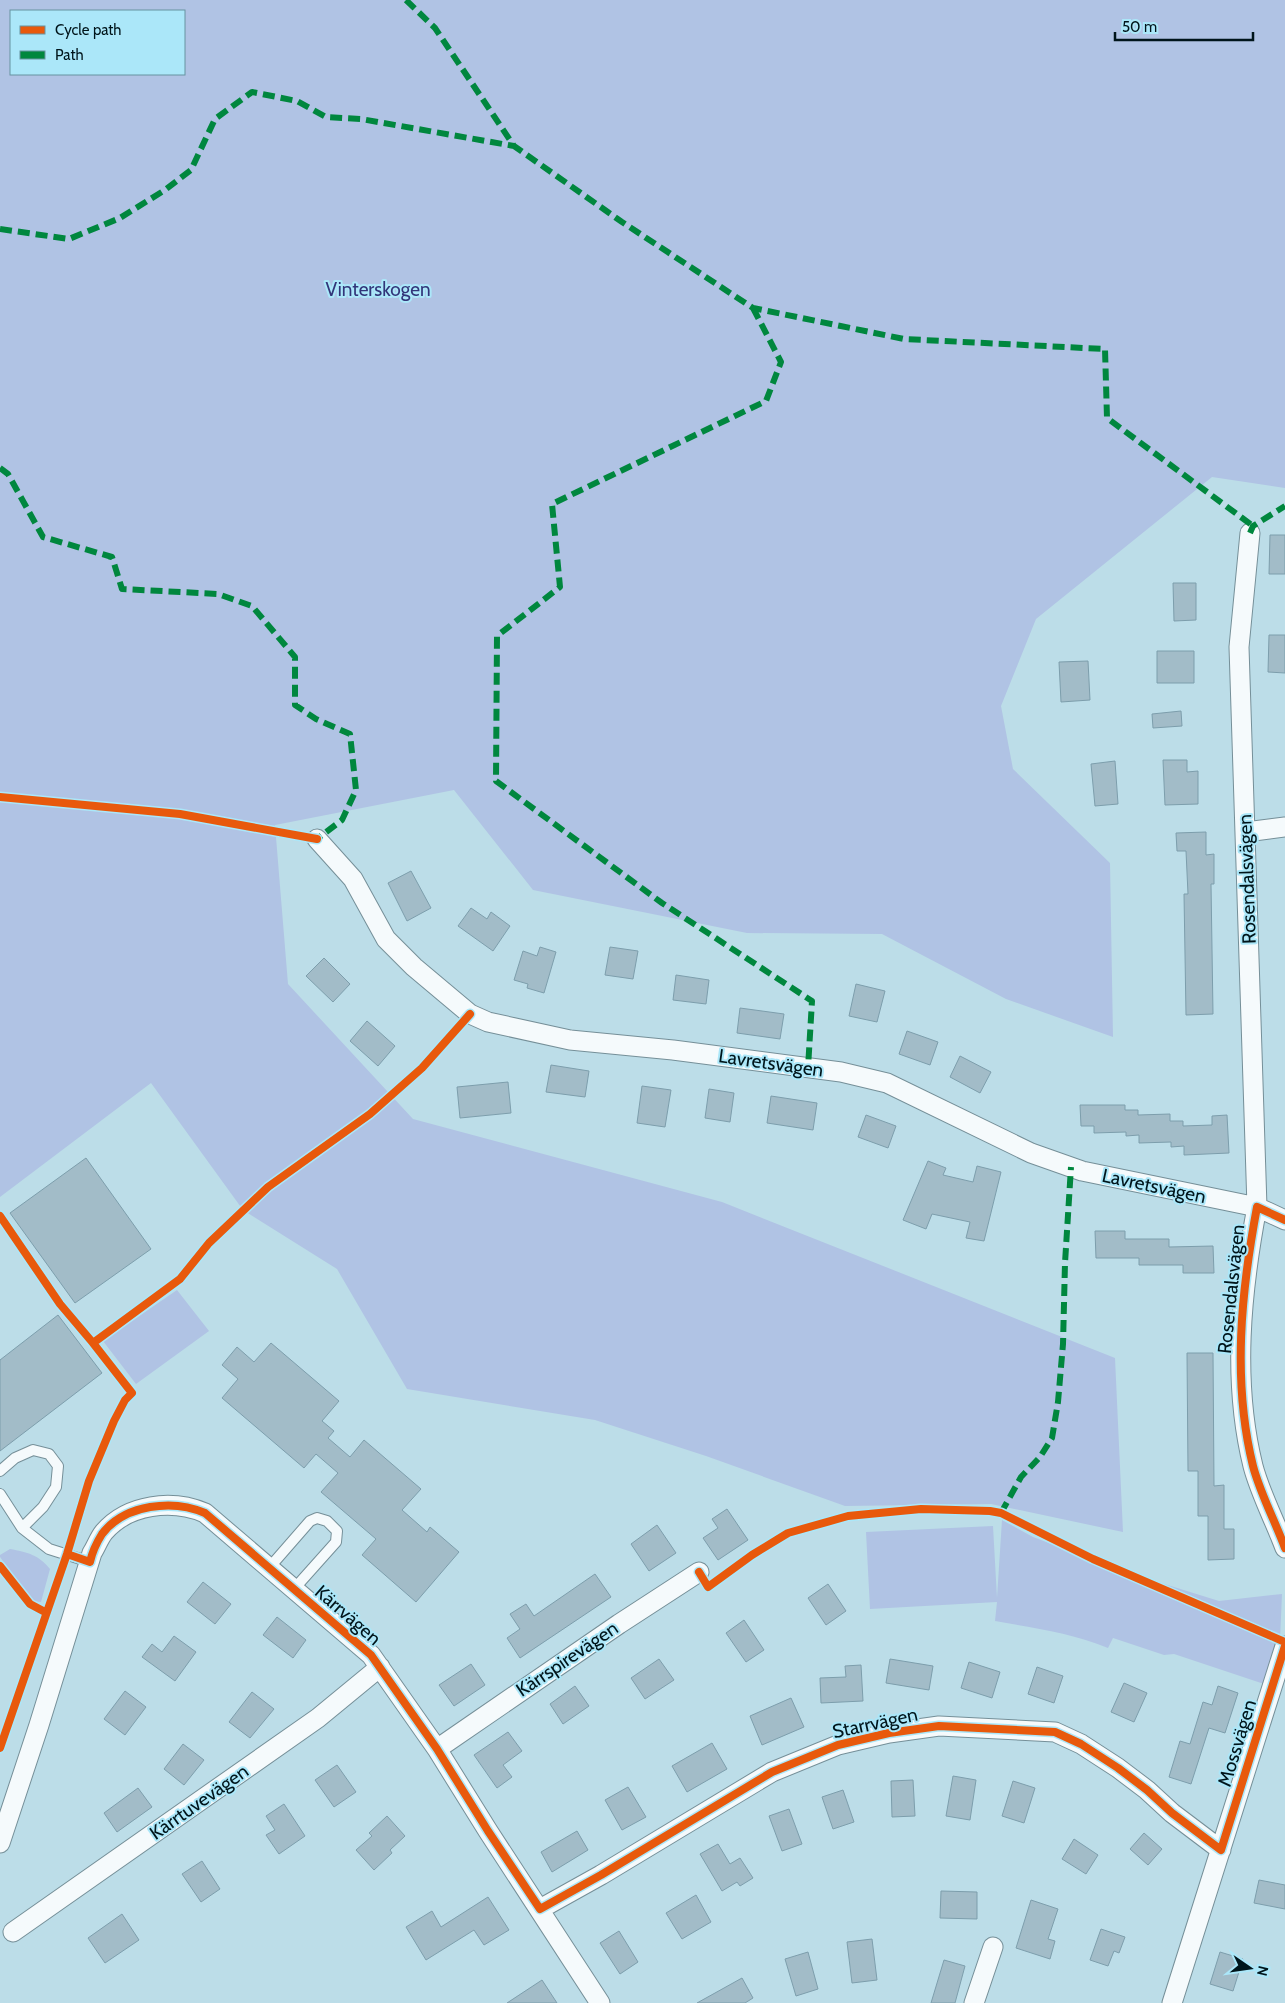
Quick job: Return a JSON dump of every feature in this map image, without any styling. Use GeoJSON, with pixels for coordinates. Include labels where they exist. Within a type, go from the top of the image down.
{"type":"FeatureCollection","features":[{"type":"Feature","properties":{"kind":"street","name":"Rosendalsvägen"},"geometry":{"type":"LineString","coordinates":[[1250,533],[1239,647],[1257,1207],[1249,1251],[1239,1359],[1244,1424],[1254,1468],[1285,1548]]}},
{"type":"Feature","properties":{"kind":"street"},"geometry":{"type":"LineString","coordinates":[[1246,832],[1285,827]]}},
{"type":"Feature","properties":{"kind":"street","name":"Lavretsvägen"},"geometry":{"type":"LineString","coordinates":[[316,839],[353,879],[386,939],[414,968],[470,1014],[488,1022],[570,1040],[673,1050],[850,1074],[887,1083],[1031,1153],[1082,1171],[1257,1207],[1285,1220]]}},
{"type":"Feature","properties":{"kind":"street","name":"Kärrvägen"},"geometry":{"type":"LineString","coordinates":[[0,1843],[90,1562],[102,1534],[120,1517],[134,1510],[170,1505],[191,1507],[205,1513],[371,1655],[437,1749],[600,2003]]}},
{"type":"Feature","properties":{"kind":"street","name":"Kärrspirevägen"},"geometry":{"type":"LineString","coordinates":[[437,1749],[618,1624],[699,1572]]}},
{"type":"Feature","properties":{"kind":"street","name":"Mossvägen"},"geometry":{"type":"LineString","coordinates":[[1172,2003],[1285,1646]]}},
{"type":"Feature","properties":{"kind":"street","name":"Kärrtuvevägen"},"geometry":{"type":"LineString","coordinates":[[13,1932],[318,1718],[380,1667]]}},
{"type":"Feature","properties":{"kind":"street","name":"Starrvägen"},"geometry":{"type":"LineString","coordinates":[[540,1910],[772,1772],[838,1745],[889,1733],[939,1726],[1055,1732],[1081,1744],[1125,1773],[1172,1813],[1221,1850]]}},
{"type":"Feature","properties":{"kind":"street"},"geometry":{"type":"LineString","coordinates":[[974,2003],[993,1948]]}},
{"type":"Feature","properties":{"kind":"lane"},"geometry":{"type":"LineString","coordinates":[[0,1471],[15,1458],[33,1450],[49,1454],[58,1466],[56,1487],[43,1508],[22,1528]]}},
{"type":"Feature","properties":{"kind":"lane"},"geometry":{"type":"LineString","coordinates":[[0,1494],[22,1528],[49,1549],[90,1562]]}},
{"type":"Feature","properties":{"kind":"lane"},"geometry":{"type":"LineString","coordinates":[[269,1568],[310,1521],[317,1518],[327,1521],[337,1531],[336,1542],[294,1590]]}},
{"type":"Feature","properties":{"kind":"green space","name":"Vinterskogen"},"geometry":{"type":"Polygon","coordinates":[[[0,0],[1285,0],[1285,488],[1212,477],[1036,619],[1001,706],[1013,769],[1110,863],[1113,1037],[1006,999],[882,934],[747,933],[533,890],[454,790],[275,825],[288,984],[413,1119],[722,1202],[1115,1358],[1123,1532],[991,1504],[845,1506],[706,1456],[595,1420],[407,1389],[337,1269],[243,1210],[151,1083],[0,1197],[0,0]]]}},
{"type":"Feature","properties":{"kind":"green space"},"geometry":{"type":"Polygon","coordinates":[[[177,1290],[209,1331],[136,1384],[103,1341],[177,1290]]]}},
{"type":"Feature","properties":{"kind":"green space"},"geometry":{"type":"Polygon","coordinates":[[[1002,1520],[1033,1537],[1129,1573],[1219,1601],[1282,1594],[1280,1640],[1264,1684],[1174,1654],[1164,1655],[1113,1638],[1108,1648],[1067,1635],[995,1621],[997,1602],[870,1609],[866,1532],[993,1526],[997,1598],[1002,1520]]]}},
{"type":"Feature","properties":{"kind":"green space"},"geometry":{"type":"Polygon","coordinates":[[[10,1549],[22,1551],[42,1560],[50,1569],[41,1602],[32,1601],[0,1557],[0,1555],[10,1549]]]}},
{"type":"Feature","properties":{"kind":"building"},"geometry":{"type":"Polygon","coordinates":[[[1270,535],[1285,535],[1285,574],[1269,574],[1270,535]]]}},
{"type":"Feature","properties":{"kind":"building"},"geometry":{"type":"Polygon","coordinates":[[[1173,583],[1196,583],[1196,620],[1174,621],[1173,583]]]}},
{"type":"Feature","properties":{"kind":"building"},"geometry":{"type":"Polygon","coordinates":[[[1269,635],[1285,635],[1285,673],[1268,672],[1269,635]]]}},
{"type":"Feature","properties":{"kind":"building"},"geometry":{"type":"Polygon","coordinates":[[[1157,651],[1194,651],[1194,683],[1157,683],[1157,651]]]}},
{"type":"Feature","properties":{"kind":"building"},"geometry":{"type":"Polygon","coordinates":[[[1088,661],[1090,700],[1061,702],[1059,662],[1088,661]]]}},
{"type":"Feature","properties":{"kind":"building"},"geometry":{"type":"Polygon","coordinates":[[[1181,711],[1182,726],[1153,728],[1152,714],[1181,711]]]}},
{"type":"Feature","properties":{"kind":"building"},"geometry":{"type":"Polygon","coordinates":[[[1163,760],[1187,760],[1187,772],[1198,771],[1198,804],[1165,805],[1163,760]]]}},
{"type":"Feature","properties":{"kind":"building"},"geometry":{"type":"Polygon","coordinates":[[[1115,761],[1118,804],[1095,806],[1091,764],[1115,761]]]}},
{"type":"Feature","properties":{"kind":"building"},"geometry":{"type":"Polygon","coordinates":[[[1206,832],[1206,855],[1214,854],[1214,884],[1211,884],[1213,1014],[1186,1015],[1184,894],[1188,894],[1186,851],[1177,851],[1176,833],[1206,832]]]}},
{"type":"Feature","properties":{"kind":"building"},"geometry":{"type":"Polygon","coordinates":[[[411,871],[431,908],[407,921],[388,883],[411,871]]]}},
{"type":"Feature","properties":{"kind":"building"},"geometry":{"type":"Polygon","coordinates":[[[471,908],[487,919],[491,912],[510,926],[493,951],[458,926],[471,908]]]}},
{"type":"Feature","properties":{"kind":"building"},"geometry":{"type":"Polygon","coordinates":[[[540,947],[556,952],[544,993],[527,988],[528,984],[514,980],[523,951],[537,956],[540,947]]]}},
{"type":"Feature","properties":{"kind":"building"},"geometry":{"type":"Polygon","coordinates":[[[610,947],[638,951],[633,979],[605,975],[610,947]]]}},
{"type":"Feature","properties":{"kind":"building"},"geometry":{"type":"Polygon","coordinates":[[[324,958],[350,984],[333,1002],[306,976],[324,958]]]}},
{"type":"Feature","properties":{"kind":"building"},"geometry":{"type":"Polygon","coordinates":[[[676,975],[709,980],[706,1004],[673,1000],[676,975]]]}},
{"type":"Feature","properties":{"kind":"building"},"geometry":{"type":"Polygon","coordinates":[[[856,984],[885,991],[877,1022],[849,1016],[856,984]]]}},
{"type":"Feature","properties":{"kind":"building"},"geometry":{"type":"Polygon","coordinates":[[[740,1008],[784,1014],[780,1039],[737,1033],[740,1008]]]}},
{"type":"Feature","properties":{"kind":"building"},"geometry":{"type":"Polygon","coordinates":[[[367,1021],[395,1046],[378,1066],[350,1041],[367,1021]]]}},
{"type":"Feature","properties":{"kind":"building"},"geometry":{"type":"Polygon","coordinates":[[[907,1031],[938,1042],[930,1065],[899,1054],[907,1031]]]}},
{"type":"Feature","properties":{"kind":"building"},"geometry":{"type":"Polygon","coordinates":[[[960,1056],[991,1072],[980,1093],[950,1077],[960,1056]]]}},
{"type":"Feature","properties":{"kind":"building"},"geometry":{"type":"Polygon","coordinates":[[[551,1065],[589,1071],[585,1097],[546,1092],[551,1065]]]}},
{"type":"Feature","properties":{"kind":"building"},"geometry":{"type":"Polygon","coordinates":[[[508,1082],[511,1113],[460,1118],[457,1087],[508,1082]]]}},
{"type":"Feature","properties":{"kind":"building"},"geometry":{"type":"Polygon","coordinates":[[[642,1086],[671,1090],[665,1127],[637,1123],[642,1086]]]}},
{"type":"Feature","properties":{"kind":"building"},"geometry":{"type":"Polygon","coordinates":[[[709,1089],[734,1093],[730,1122],[705,1118],[709,1089]]]}},
{"type":"Feature","properties":{"kind":"building"},"geometry":{"type":"Polygon","coordinates":[[[771,1096],[817,1103],[813,1130],[767,1123],[771,1096]]]}},
{"type":"Feature","properties":{"kind":"building"},"geometry":{"type":"Polygon","coordinates":[[[1080,1105],[1125,1105],[1125,1110],[1138,1110],[1138,1115],[1170,1114],[1170,1121],[1183,1121],[1183,1126],[1212,1125],[1212,1116],[1227,1115],[1229,1153],[1184,1155],[1184,1146],[1171,1147],[1171,1142],[1139,1143],[1139,1135],[1126,1136],[1126,1132],[1094,1133],[1094,1126],[1081,1126],[1080,1105]]]}},
{"type":"Feature","properties":{"kind":"building"},"geometry":{"type":"Polygon","coordinates":[[[866,1115],[896,1126],[888,1148],[858,1137],[866,1115]]]}},
{"type":"Feature","properties":{"kind":"building"},"geometry":{"type":"Polygon","coordinates":[[[86,1158],[151,1249],[75,1303],[10,1213],[86,1158]]]}},
{"type":"Feature","properties":{"kind":"building"},"geometry":{"type":"Polygon","coordinates":[[[928,1161],[946,1168],[943,1175],[973,1182],[977,1166],[1001,1172],[984,1241],[966,1238],[970,1222],[932,1214],[926,1229],[903,1220],[928,1161]]]}},
{"type":"Feature","properties":{"kind":"building"},"geometry":{"type":"Polygon","coordinates":[[[1095,1231],[1125,1231],[1125,1239],[1169,1239],[1169,1247],[1213,1246],[1214,1273],[1183,1273],[1183,1265],[1139,1265],[1139,1258],[1096,1258],[1095,1231]]]}},
{"type":"Feature","properties":{"kind":"building"},"geometry":{"type":"Polygon","coordinates":[[[58,1315],[102,1373],[0,1451],[0,1360],[58,1315]]]}},
{"type":"Feature","properties":{"kind":"building"},"geometry":{"type":"Polygon","coordinates":[[[271,1343],[339,1401],[322,1421],[334,1431],[328,1438],[350,1457],[364,1440],[421,1489],[402,1510],[427,1532],[430,1527],[459,1552],[416,1602],[362,1555],[376,1539],[321,1492],[338,1473],[316,1454],[304,1468],[222,1398],[238,1379],[222,1365],[237,1347],[254,1362],[271,1343]]]}},
{"type":"Feature","properties":{"kind":"building"},"geometry":{"type":"Polygon","coordinates":[[[1187,1353],[1213,1353],[1214,1486],[1224,1485],[1224,1529],[1234,1529],[1234,1559],[1208,1560],[1208,1516],[1198,1516],[1198,1471],[1188,1471],[1187,1353]]]}},
{"type":"Feature","properties":{"kind":"building"},"geometry":{"type":"Polygon","coordinates":[[[727,1509],[748,1540],[718,1560],[703,1538],[718,1528],[712,1519],[727,1509]]]}},
{"type":"Feature","properties":{"kind":"building"},"geometry":{"type":"Polygon","coordinates":[[[657,1525],[676,1553],[649,1571],[631,1544],[657,1525]]]}},
{"type":"Feature","properties":{"kind":"building"},"geometry":{"type":"Polygon","coordinates":[[[595,1574],[611,1597],[520,1658],[507,1638],[520,1629],[510,1614],[526,1604],[534,1616],[595,1574]]]}},
{"type":"Feature","properties":{"kind":"building"},"geometry":{"type":"Polygon","coordinates":[[[203,1582],[231,1604],[215,1624],[187,1602],[203,1582]]]}},
{"type":"Feature","properties":{"kind":"building"},"geometry":{"type":"Polygon","coordinates":[[[828,1584],[846,1611],[826,1625],[808,1598],[828,1584]]]}},
{"type":"Feature","properties":{"kind":"building"},"geometry":{"type":"Polygon","coordinates":[[[277,1617],[306,1640],[293,1658],[263,1635],[277,1617]]]}},
{"type":"Feature","properties":{"kind":"building"},"geometry":{"type":"Polygon","coordinates":[[[744,1620],[764,1650],[746,1662],[726,1633],[744,1620]]]}},
{"type":"Feature","properties":{"kind":"building"},"geometry":{"type":"Polygon","coordinates":[[[174,1636],[196,1652],[175,1681],[142,1657],[152,1644],[162,1652],[174,1636]]]}},
{"type":"Feature","properties":{"kind":"building"},"geometry":{"type":"Polygon","coordinates":[[[659,1659],[674,1680],[645,1699],[631,1678],[659,1659]]]}},
{"type":"Feature","properties":{"kind":"building"},"geometry":{"type":"Polygon","coordinates":[[[890,1659],[933,1666],[929,1690],[886,1683],[890,1659]]]}},
{"type":"Feature","properties":{"kind":"building"},"geometry":{"type":"Polygon","coordinates":[[[969,1662],[1000,1672],[992,1698],[961,1688],[969,1662]]]}},
{"type":"Feature","properties":{"kind":"building"},"geometry":{"type":"Polygon","coordinates":[[[471,1664],[485,1685],[454,1706],[439,1685],[471,1664]]]}},
{"type":"Feature","properties":{"kind":"building"},"geometry":{"type":"Polygon","coordinates":[[[861,1665],[863,1701],[821,1703],[820,1678],[846,1677],[845,1666],[861,1665]]]}},
{"type":"Feature","properties":{"kind":"building"},"geometry":{"type":"Polygon","coordinates":[[[1037,1667],[1063,1676],[1054,1703],[1028,1694],[1037,1667]]]}},
{"type":"Feature","properties":{"kind":"building"},"geometry":{"type":"Polygon","coordinates":[[[1124,1683],[1147,1693],[1134,1722],[1111,1712],[1124,1683]]]}},
{"type":"Feature","properties":{"kind":"building"},"geometry":{"type":"Polygon","coordinates":[[[575,1686],[589,1706],[563,1724],[550,1704],[575,1686]]]}},
{"type":"Feature","properties":{"kind":"building"},"geometry":{"type":"Polygon","coordinates":[[[1218,1686],[1238,1693],[1225,1733],[1209,1728],[1191,1784],[1169,1777],[1180,1741],[1190,1744],[1203,1702],[1212,1705],[1218,1686]]]}},
{"type":"Feature","properties":{"kind":"building"},"geometry":{"type":"Polygon","coordinates":[[[125,1691],[146,1707],[125,1735],[104,1719],[125,1691]]]}},
{"type":"Feature","properties":{"kind":"building"},"geometry":{"type":"Polygon","coordinates":[[[252,1692],[274,1709],[250,1738],[229,1722],[252,1692]]]}},
{"type":"Feature","properties":{"kind":"building"},"geometry":{"type":"Polygon","coordinates":[[[791,1698],[804,1727],[762,1745],[750,1716],[791,1698]]]}},
{"type":"Feature","properties":{"kind":"building"},"geometry":{"type":"Polygon","coordinates":[[[508,1732],[522,1751],[503,1765],[512,1777],[497,1788],[474,1755],[508,1732]]]}},
{"type":"Feature","properties":{"kind":"building"},"geometry":{"type":"Polygon","coordinates":[[[712,1743],[727,1769],[687,1792],[672,1766],[712,1743]]]}},
{"type":"Feature","properties":{"kind":"building"},"geometry":{"type":"Polygon","coordinates":[[[183,1744],[204,1760],[184,1785],[164,1769],[183,1744]]]}},
{"type":"Feature","properties":{"kind":"building"},"geometry":{"type":"Polygon","coordinates":[[[337,1765],[356,1792],[334,1807],[315,1780],[337,1765]]]}},
{"type":"Feature","properties":{"kind":"building"},"geometry":{"type":"Polygon","coordinates":[[[953,1776],[976,1780],[970,1820],[946,1816],[953,1776]]]}},
{"type":"Feature","properties":{"kind":"building"},"geometry":{"type":"Polygon","coordinates":[[[913,1780],[915,1816],[892,1817],[891,1781],[913,1780]]]}},
{"type":"Feature","properties":{"kind":"building"},"geometry":{"type":"Polygon","coordinates":[[[1013,1781],[1035,1788],[1024,1823],[1002,1816],[1013,1781]]]}},
{"type":"Feature","properties":{"kind":"building"},"geometry":{"type":"Polygon","coordinates":[[[628,1787],[646,1817],[622,1830],[605,1800],[628,1787]]]}},
{"type":"Feature","properties":{"kind":"building"},"geometry":{"type":"Polygon","coordinates":[[[138,1788],[152,1807],[117,1832],[104,1813],[138,1788]]]}},
{"type":"Feature","properties":{"kind":"building"},"geometry":{"type":"Polygon","coordinates":[[[843,1790],[854,1822],[833,1829],[822,1797],[843,1790]]]}},
{"type":"Feature","properties":{"kind":"building"},"geometry":{"type":"Polygon","coordinates":[[[284,1804],[305,1836],[279,1854],[266,1835],[275,1830],[266,1816],[284,1804]]]}},
{"type":"Feature","properties":{"kind":"building"},"geometry":{"type":"Polygon","coordinates":[[[789,1809],[802,1844],[782,1851],[769,1816],[789,1809]]]}},
{"type":"Feature","properties":{"kind":"building"},"geometry":{"type":"Polygon","coordinates":[[[387,1816],[405,1836],[390,1850],[392,1853],[374,1870],[356,1850],[372,1836],[369,1833],[387,1816]]]}},
{"type":"Feature","properties":{"kind":"building"},"geometry":{"type":"Polygon","coordinates":[[[577,1831],[588,1850],[552,1872],[541,1852],[577,1831]]]}},
{"type":"Feature","properties":{"kind":"building"},"geometry":{"type":"Polygon","coordinates":[[[1144,1833],[1162,1849],[1148,1865],[1130,1849],[1144,1833]]]}},
{"type":"Feature","properties":{"kind":"building"},"geometry":{"type":"Polygon","coordinates":[[[1074,1839],[1098,1855],[1086,1874],[1062,1859],[1074,1839]]]}},
{"type":"Feature","properties":{"kind":"building"},"geometry":{"type":"Polygon","coordinates":[[[718,1844],[730,1864],[740,1858],[753,1878],[740,1886],[737,1882],[722,1891],[700,1854],[718,1844]]]}},
{"type":"Feature","properties":{"kind":"building"},"geometry":{"type":"Polygon","coordinates":[[[202,1861],[220,1889],[201,1902],[182,1874],[202,1861]]]}},
{"type":"Feature","properties":{"kind":"building"},"geometry":{"type":"Polygon","coordinates":[[[1259,1880],[1285,1885],[1285,1909],[1254,1903],[1259,1880]]]}},
{"type":"Feature","properties":{"kind":"building"},"geometry":{"type":"Polygon","coordinates":[[[941,1891],[977,1892],[977,1919],[940,1918],[941,1891]]]}},
{"type":"Feature","properties":{"kind":"building"},"geometry":{"type":"Polygon","coordinates":[[[696,1895],[711,1922],[682,1939],[666,1913],[696,1895]]]}},
{"type":"Feature","properties":{"kind":"building"},"geometry":{"type":"Polygon","coordinates":[[[488,1897],[509,1930],[484,1945],[474,1930],[426,1960],[406,1927],[432,1911],[441,1927],[488,1897]]]}},
{"type":"Feature","properties":{"kind":"building"},"geometry":{"type":"Polygon","coordinates":[[[1031,1900],[1058,1909],[1048,1939],[1055,1941],[1050,1959],[1016,1948],[1031,1900]]]}},
{"type":"Feature","properties":{"kind":"building"},"geometry":{"type":"Polygon","coordinates":[[[122,1914],[139,1940],[105,1963],[88,1938],[122,1914]]]}},
{"type":"Feature","properties":{"kind":"building"},"geometry":{"type":"Polygon","coordinates":[[[1101,1929],[1125,1937],[1119,1953],[1114,1951],[1108,1966],[1090,1960],[1101,1929]]]}},
{"type":"Feature","properties":{"kind":"building"},"geometry":{"type":"Polygon","coordinates":[[[619,1931],[638,1962],[620,1974],[600,1943],[619,1931]]]}},
{"type":"Feature","properties":{"kind":"building"},"geometry":{"type":"Polygon","coordinates":[[[872,1939],[877,1980],[852,1983],[847,1942],[872,1939]]]}},
{"type":"Feature","properties":{"kind":"building"},"geometry":{"type":"Polygon","coordinates":[[[808,1952],[818,1989],[796,1996],[785,1959],[808,1952]]]}},
{"type":"Feature","properties":{"kind":"building"},"geometry":{"type":"Polygon","coordinates":[[[1220,1952],[1243,1959],[1233,1991],[1210,1984],[1220,1952]]]}},
{"type":"Feature","properties":{"kind":"building"},"geometry":{"type":"Polygon","coordinates":[[[944,1960],[965,1966],[955,2003],[931,2003],[944,1960]]]}},
{"type":"Feature","properties":{"kind":"building"},"geometry":{"type":"Polygon","coordinates":[[[742,1978],[753,1998],[745,2003],[697,2003],[742,1978]]]}},
{"type":"Feature","properties":{"kind":"building"},"geometry":{"type":"Polygon","coordinates":[[[542,1980],[557,2003],[507,2003],[542,1980]]]}},
{"type":"Feature","properties":{"kind":"marked path"},"geometry":{"type":"LineString","coordinates":[[406,0],[435,28],[514,146],[622,222],[753,308],[904,339],[1105,349],[1107,418],[1253,526]]}},
{"type":"Feature","properties":{"kind":"marked path"},"geometry":{"type":"LineString","coordinates":[[0,229],[69,239],[120,218],[165,190],[191,170],[215,119],[252,92],[297,101],[326,117],[361,119],[514,146]]}},
{"type":"Feature","properties":{"kind":"marked path"},"geometry":{"type":"LineString","coordinates":[[753,308],[781,362],[766,401],[552,504],[560,587],[497,636],[496,781],[662,903],[812,1001],[808,1068]]}},
{"type":"Feature","properties":{"kind":"marked path"},"geometry":{"type":"LineString","coordinates":[[0,468],[8,474],[43,537],[112,557],[122,589],[218,594],[252,606],[295,657],[295,705],[316,719],[350,734],[356,790],[342,820],[317,839]]}},
{"type":"Feature","properties":{"kind":"marked path"},"geometry":{"type":"LineString","coordinates":[[1250,533],[1253,526],[1285,506]]}},
{"type":"Feature","properties":{"kind":"marked path"},"geometry":{"type":"LineString","coordinates":[[1001,1513],[1021,1477],[1040,1457],[1052,1438],[1058,1402],[1063,1344],[1065,1263],[1071,1167]]}},
{"type":"Feature","properties":{"kind":"cycle path"},"geometry":{"type":"LineString","coordinates":[[0,797],[180,814],[317,839]]}},
{"type":"Feature","properties":{"kind":"cycle path"},"geometry":{"type":"LineString","coordinates":[[0,1748],[67,1554],[89,1481],[114,1421],[125,1400],[132,1393],[93,1343],[180,1279],[209,1243],[268,1187],[370,1114],[422,1068],[470,1014]]}},
{"type":"Feature","properties":{"kind":"cycle path"},"geometry":{"type":"LineString","coordinates":[[1285,1220],[1257,1207],[1247,1271],[1241,1336],[1241,1369],[1246,1434],[1253,1466],[1285,1548]]}},
{"type":"Feature","properties":{"kind":"cycle path"},"geometry":{"type":"LineString","coordinates":[[0,1216],[60,1304],[93,1343]]}},
{"type":"Feature","properties":{"kind":"cycle path"},"geometry":{"type":"LineString","coordinates":[[67,1554],[90,1562],[102,1534],[123,1516],[136,1510],[150,1507],[179,1506],[205,1513],[371,1655],[437,1749],[488,1831],[540,1909],[601,1875],[772,1772],[838,1745],[889,1733],[939,1726],[1055,1732],[1081,1744],[1118,1768],[1147,1790],[1172,1813],[1221,1850],[1285,1646]]}},
{"type":"Feature","properties":{"kind":"cycle path"},"geometry":{"type":"LineString","coordinates":[[699,1572],[708,1587],[752,1555],[788,1533],[848,1516],[921,1509],[990,1511],[1001,1513],[1093,1559],[1285,1642]]}},
{"type":"Feature","properties":{"kind":"cycle path"},"geometry":{"type":"LineString","coordinates":[[0,1566],[30,1604],[45,1612]]}}]}
